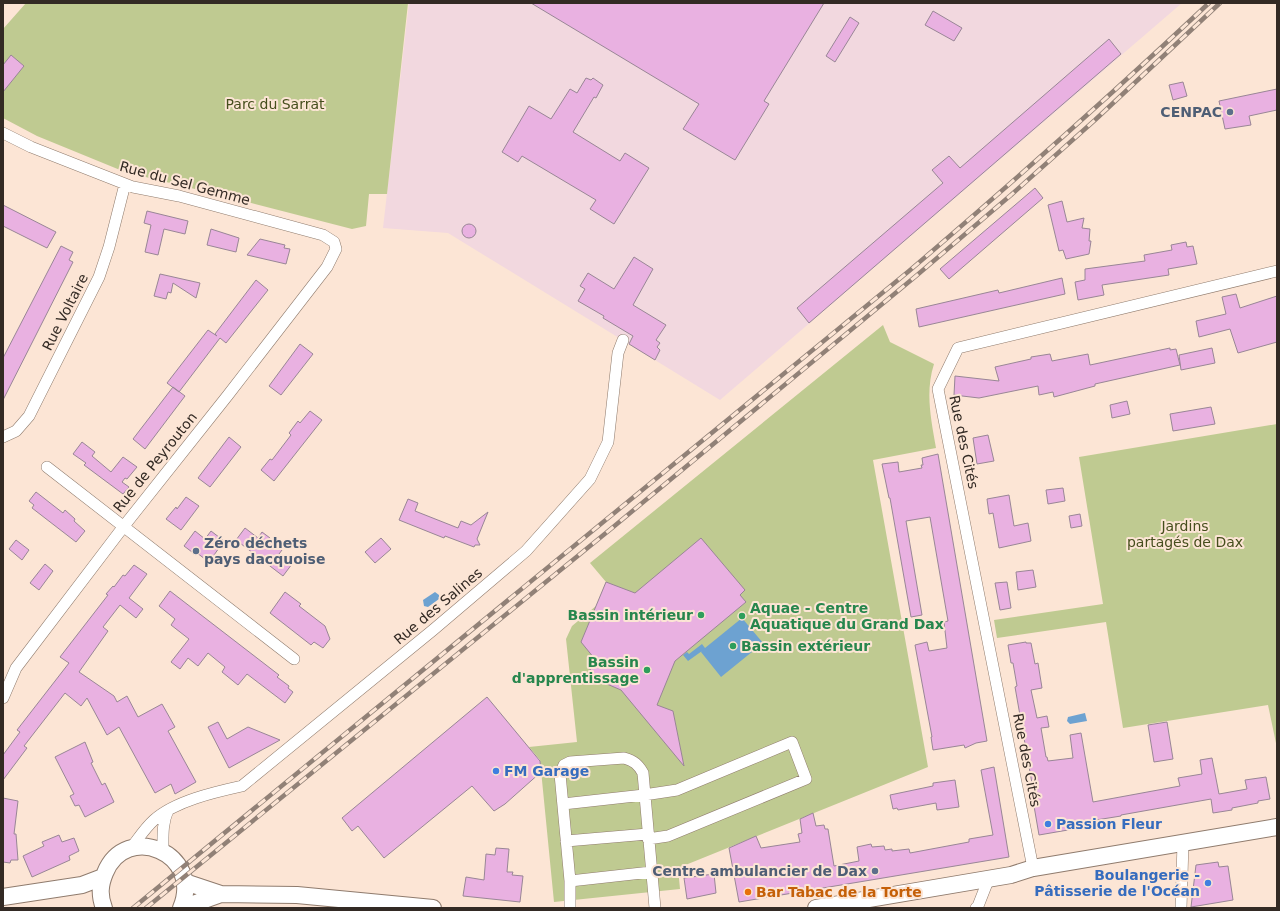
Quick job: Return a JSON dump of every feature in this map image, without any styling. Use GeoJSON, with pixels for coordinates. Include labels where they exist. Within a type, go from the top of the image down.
{"type":"FeatureCollection","features":[{"type":"Feature","properties":{"kind":"main road"},"geometry":{"type":"LineString","coordinates":[[816,908],[1010,875],[1033,868],[1277,827]]}},
{"type":"Feature","properties":{"kind":"main road"},"geometry":{"type":"LineString","coordinates":[[104,908],[100,894],[100,885],[107,868],[113,859],[121,853],[131,848],[142,846],[163,851],[176,864],[185,882],[184,900],[181,908]]}},
{"type":"Feature","properties":{"kind":"main road"},"geometry":{"type":"LineString","coordinates":[[3,897],[82,886],[103,877]]}},
{"type":"Feature","properties":{"kind":"main road"},"geometry":{"type":"LineString","coordinates":[[185,882],[221,894],[297,895],[425,908]]}},
{"type":"Feature","properties":{"kind":"main road"},"geometry":{"type":"LineString","coordinates":[[181,908],[221,894]]}},
{"type":"Feature","properties":{"kind":"street","name":"Rue du Sel Gemme"},"geometry":{"type":"LineString","coordinates":[[3,133],[31,147],[132,188],[180,196],[323,235],[334,242],[336,249]]}},
{"type":"Feature","properties":{"kind":"street","name":"Rue Voltaire"},"geometry":{"type":"LineString","coordinates":[[3,437],[16,431],[29,416],[99,277],[109,247],[125,184]]}},
{"type":"Feature","properties":{"kind":"street","name":"Rue de Peyrouton"},"geometry":{"type":"LineString","coordinates":[[3,698],[16,668],[124,526],[327,267],[336,249]]}},
{"type":"Feature","properties":{"kind":"street","name":"Rue des Cités"},"geometry":{"type":"LineString","coordinates":[[1033,868],[938,389],[958,348],[1277,271]]}},
{"type":"Feature","properties":{"kind":"street","name":"Rue des Salines"},"geometry":{"type":"LineString","coordinates":[[131,848],[155,819],[168,810],[211,792],[242,786],[433,630],[526,551],[590,478],[608,442],[618,353],[623,340]]}},
{"type":"Feature","properties":{"kind":"street"},"geometry":{"type":"LineString","coordinates":[[47,467],[294,658]]}},
{"type":"Feature","properties":{"kind":"street"},"geometry":{"type":"LineString","coordinates":[[562,804],[677,790],[792,742],[806,779],[668,836],[566,841]]}},
{"type":"Feature","properties":{"kind":"street"},"geometry":{"type":"LineString","coordinates":[[570,908],[570,881],[560,774],[564,765],[570,762],[624,758],[632,760],[639,766],[643,773],[655,908]]}},
{"type":"Feature","properties":{"kind":"street"},"geometry":{"type":"LineString","coordinates":[[163,851],[163,820],[168,810]]}},
{"type":"Feature","properties":{"kind":"street"},"geometry":{"type":"LineString","coordinates":[[1180,908],[1183,843]]}},
{"type":"Feature","properties":{"kind":"street"},"geometry":{"type":"LineString","coordinates":[[570,881],[651,872]]}},
{"type":"Feature","properties":{"kind":"street"},"geometry":{"type":"LineString","coordinates":[[976,908],[989,878]]}},
{"type":"Feature","properties":{"kind":"shaded area"},"geometry":{"type":"Polygon","coordinates":[[[409,3],[1182,3],[720,400],[448,233],[383,228],[409,3]]]}},
{"type":"Feature","properties":{"kind":"green space","name":"Parc du Sarrat"},"geometry":{"type":"Polygon","coordinates":[[[26,3],[408,3],[387,194],[369,194],[366,226],[352,229],[125,172],[37,136],[3,118],[3,29],[26,3]]]}},
{"type":"Feature","properties":{"kind":"green space","name":"Aquae - Centre Aquatique du Grand Dax"},"geometry":{"type":"Polygon","coordinates":[[[883,325],[890,342],[934,364],[931,374],[929,395],[936,448],[873,460],[928,767],[678,868],[680,889],[554,902],[540,760],[529,747],[577,742],[566,639],[572,626],[596,606],[606,582],[590,563],[883,325]]]}},
{"type":"Feature","properties":{"kind":"green space","name":"Jardins partagés de Dax"},"geometry":{"type":"Polygon","coordinates":[[[1277,424],[1277,748],[1268,705],[1123,728],[1106,622],[997,638],[994,620],[1103,604],[1079,457],[1277,424]]]}},
{"type":"Feature","properties":{"kind":"water"},"geometry":{"type":"Polygon","coordinates":[[[435,592],[439,595],[439,599],[428,607],[424,606],[423,600],[435,592]]]}},
{"type":"Feature","properties":{"kind":"water","name":"Bassin extérieur"},"geometry":{"type":"Polygon","coordinates":[[[742,618],[763,643],[721,677],[701,652],[702,651],[688,661],[683,655],[687,652],[689,654],[702,644],[705,648],[742,618]]]}},
{"type":"Feature","properties":{"kind":"water"},"geometry":{"type":"Polygon","coordinates":[[[1085,713],[1087,721],[1070,724],[1067,721],[1068,717],[1085,713]]]}},
{"type":"Feature","properties":{"kind":"building"},"geometry":{"type":"Polygon","coordinates":[[[531,3],[824,3],[764,101],[769,104],[735,160],[683,129],[699,104],[531,3]]]}},
{"type":"Feature","properties":{"kind":"building"},"geometry":{"type":"Polygon","coordinates":[[[933,11],[962,28],[954,41],[925,25],[933,11]]]}},
{"type":"Feature","properties":{"kind":"building"},"geometry":{"type":"Polygon","coordinates":[[[850,17],[859,23],[835,62],[826,56],[850,17]]]}},
{"type":"Feature","properties":{"kind":"building"},"geometry":{"type":"Polygon","coordinates":[[[1109,39],[1121,54],[809,323],[797,308],[943,183],[932,170],[949,156],[960,168],[1109,39]]]}},
{"type":"Feature","properties":{"kind":"building"},"geometry":{"type":"Polygon","coordinates":[[[11,55],[24,66],[3,92],[3,65],[11,55]]]}},
{"type":"Feature","properties":{"kind":"building"},"geometry":{"type":"Polygon","coordinates":[[[586,78],[591,80],[593,78],[603,85],[573,132],[620,161],[625,153],[649,168],[614,224],[590,209],[596,200],[522,156],[518,162],[502,152],[529,106],[551,119],[570,89],[577,93],[586,78]]]}},
{"type":"Feature","properties":{"kind":"building"},"geometry":{"type":"Polygon","coordinates":[[[1183,82],[1187,96],[1173,100],[1169,85],[1183,82]]]}},
{"type":"Feature","properties":{"kind":"building"},"geometry":{"type":"Polygon","coordinates":[[[1277,89],[1277,110],[1249,116],[1251,125],[1225,129],[1219,101],[1277,89]]]}},
{"type":"Feature","properties":{"kind":"building"},"geometry":{"type":"Polygon","coordinates":[[[1035,188],[1043,198],[949,279],[940,269],[1035,188]]]}},
{"type":"Feature","properties":{"kind":"building"},"geometry":{"type":"Polygon","coordinates":[[[1062,201],[1067,222],[1084,218],[1082,228],[1090,229],[1089,241],[1091,241],[1089,254],[1066,259],[1063,250],[1059,251],[1048,205],[1062,201]]]}},
{"type":"Feature","properties":{"kind":"building"},"geometry":{"type":"Polygon","coordinates":[[[3,205],[56,232],[47,248],[3,226],[3,205]]]}},
{"type":"Feature","properties":{"kind":"building"},"geometry":{"type":"Polygon","coordinates":[[[147,211],[188,221],[185,234],[164,229],[158,255],[145,252],[151,225],[144,223],[147,211]]]}},
{"type":"Feature","properties":{"kind":"building"},"geometry":{"type":"Polygon","coordinates":[[[466,224],[472,224],[476,228],[476,234],[472,238],[466,238],[462,234],[462,228],[466,224]]]}},
{"type":"Feature","properties":{"kind":"building"},"geometry":{"type":"Polygon","coordinates":[[[211,229],[239,238],[236,252],[207,245],[211,229]]]}},
{"type":"Feature","properties":{"kind":"building"},"geometry":{"type":"Polygon","coordinates":[[[260,239],[285,245],[284,248],[290,249],[286,264],[247,255],[260,239]]]}},
{"type":"Feature","properties":{"kind":"building"},"geometry":{"type":"Polygon","coordinates":[[[1186,242],[1187,247],[1193,246],[1197,264],[1168,269],[1169,275],[1102,285],[1104,295],[1078,300],[1075,282],[1085,280],[1085,269],[1145,261],[1144,255],[1172,250],[1171,245],[1186,242]]]}},
{"type":"Feature","properties":{"kind":"building"},"geometry":{"type":"Polygon","coordinates":[[[61,246],[73,252],[69,260],[73,262],[3,400],[3,358],[61,246]]]}},
{"type":"Feature","properties":{"kind":"building"},"geometry":{"type":"Polygon","coordinates":[[[634,257],[653,269],[633,305],[666,325],[656,340],[660,343],[657,347],[660,350],[655,360],[629,344],[633,336],[603,318],[604,316],[578,301],[585,289],[580,286],[588,273],[614,289],[634,257]]]}},
{"type":"Feature","properties":{"kind":"building"},"geometry":{"type":"Polygon","coordinates":[[[160,274],[200,283],[196,298],[173,283],[171,293],[168,292],[166,299],[154,296],[160,274]]]}},
{"type":"Feature","properties":{"kind":"building"},"geometry":{"type":"Polygon","coordinates":[[[1062,278],[1065,294],[919,327],[916,309],[998,290],[999,293],[1062,278]]]}},
{"type":"Feature","properties":{"kind":"building"},"geometry":{"type":"Polygon","coordinates":[[[256,280],[268,290],[226,343],[220,338],[179,392],[167,383],[208,330],[217,336],[215,334],[256,280]]]}},
{"type":"Feature","properties":{"kind":"building"},"geometry":{"type":"Polygon","coordinates":[[[1236,294],[1240,308],[1277,296],[1277,342],[1238,353],[1230,329],[1199,337],[1196,321],[1226,314],[1222,297],[1236,294]]]}},
{"type":"Feature","properties":{"kind":"building"},"geometry":{"type":"Polygon","coordinates":[[[300,344],[313,354],[281,395],[269,386],[300,344]]]}},
{"type":"Feature","properties":{"kind":"building"},"geometry":{"type":"Polygon","coordinates":[[[1170,348],[1170,350],[1176,349],[1180,365],[1095,384],[1095,386],[1054,397],[1053,392],[1039,395],[1038,386],[979,398],[954,395],[955,376],[999,381],[995,367],[1031,359],[1031,357],[1050,354],[1052,361],[1088,354],[1090,365],[1170,348]]]}},
{"type":"Feature","properties":{"kind":"building"},"geometry":{"type":"Polygon","coordinates":[[[1212,348],[1215,363],[1181,370],[1179,355],[1212,348]]]}},
{"type":"Feature","properties":{"kind":"building"},"geometry":{"type":"Polygon","coordinates":[[[173,387],[185,396],[145,449],[133,439],[173,387]]]}},
{"type":"Feature","properties":{"kind":"building"},"geometry":{"type":"Polygon","coordinates":[[[1127,401],[1130,414],[1112,418],[1110,405],[1127,401]]]}},
{"type":"Feature","properties":{"kind":"building"},"geometry":{"type":"Polygon","coordinates":[[[1211,407],[1215,424],[1173,431],[1170,414],[1211,407]]]}},
{"type":"Feature","properties":{"kind":"building"},"geometry":{"type":"Polygon","coordinates":[[[310,411],[322,420],[274,481],[261,470],[270,459],[272,460],[291,435],[289,433],[298,421],[300,423],[310,411]]]}},
{"type":"Feature","properties":{"kind":"building"},"geometry":{"type":"Polygon","coordinates":[[[988,435],[994,461],[977,464],[973,438],[988,435]]]}},
{"type":"Feature","properties":{"kind":"building"},"geometry":{"type":"Polygon","coordinates":[[[229,437],[241,447],[210,487],[198,478],[229,437]]]}},
{"type":"Feature","properties":{"kind":"building"},"geometry":{"type":"Polygon","coordinates":[[[82,442],[95,452],[92,456],[111,472],[123,457],[137,467],[127,479],[125,478],[122,482],[129,487],[123,494],[84,465],[86,463],[73,454],[82,442]]]}},
{"type":"Feature","properties":{"kind":"building"},"geometry":{"type":"Polygon","coordinates":[[[938,454],[987,741],[976,743],[965,748],[964,745],[933,750],[932,737],[915,645],[927,642],[929,651],[947,648],[944,622],[948,621],[930,517],[906,521],[922,615],[911,617],[890,498],[882,464],[898,462],[899,472],[922,468],[922,458],[938,454]]]}},
{"type":"Feature","properties":{"kind":"building"},"geometry":{"type":"Polygon","coordinates":[[[1063,488],[1065,501],[1048,504],[1046,490],[1063,488]]]}},
{"type":"Feature","properties":{"kind":"building"},"geometry":{"type":"Polygon","coordinates":[[[36,492],[63,513],[65,510],[85,531],[76,542],[32,508],[34,505],[29,501],[36,492]]]}},
{"type":"Feature","properties":{"kind":"building"},"geometry":{"type":"Polygon","coordinates":[[[1009,495],[1014,526],[1028,523],[1031,541],[999,548],[993,513],[989,514],[987,499],[1009,495]]]}},
{"type":"Feature","properties":{"kind":"building"},"geometry":{"type":"Polygon","coordinates":[[[186,497],[199,506],[181,530],[166,519],[176,507],[177,509],[186,497]]]}},
{"type":"Feature","properties":{"kind":"building"},"geometry":{"type":"Polygon","coordinates":[[[408,499],[418,503],[415,511],[458,528],[461,521],[471,525],[488,512],[477,539],[480,545],[475,545],[474,547],[445,536],[444,538],[399,520],[408,499]]]}},
{"type":"Feature","properties":{"kind":"building"},"geometry":{"type":"Polygon","coordinates":[[[1080,514],[1082,526],[1071,528],[1069,516],[1080,514]]]}},
{"type":"Feature","properties":{"kind":"building"},"geometry":{"type":"Polygon","coordinates":[[[245,528],[258,538],[262,532],[270,538],[269,540],[282,550],[279,554],[292,564],[283,576],[236,540],[245,528]]]}},
{"type":"Feature","properties":{"kind":"building"},"geometry":{"type":"Polygon","coordinates":[[[195,531],[205,539],[211,531],[224,541],[209,562],[184,546],[195,531]]]}},
{"type":"Feature","properties":{"kind":"building"},"geometry":{"type":"Polygon","coordinates":[[[381,538],[391,549],[375,563],[365,552],[381,538]]]}},
{"type":"Feature","properties":{"kind":"building"},"geometry":{"type":"Polygon","coordinates":[[[701,538],[745,590],[740,595],[746,602],[675,661],[657,705],[673,711],[684,766],[621,690],[588,676],[594,658],[581,642],[606,582],[635,593],[701,538]]]}},
{"type":"Feature","properties":{"kind":"building"},"geometry":{"type":"Polygon","coordinates":[[[16,540],[29,550],[22,560],[9,549],[16,540]]]}},
{"type":"Feature","properties":{"kind":"building"},"geometry":{"type":"Polygon","coordinates":[[[45,564],[53,571],[39,590],[30,583],[45,564]]]}},
{"type":"Feature","properties":{"kind":"building"},"geometry":{"type":"Polygon","coordinates":[[[134,565],[147,574],[129,598],[143,609],[136,618],[120,605],[103,627],[108,631],[79,672],[114,696],[117,702],[127,696],[138,717],[162,704],[175,727],[168,731],[196,782],[175,794],[171,784],[155,793],[119,727],[107,735],[87,698],[81,706],[65,693],[24,746],[27,748],[3,780],[3,755],[20,732],[17,730],[69,663],[60,657],[108,595],[106,594],[134,565]]]}},
{"type":"Feature","properties":{"kind":"building"},"geometry":{"type":"Polygon","coordinates":[[[1033,570],[1036,587],[1018,590],[1016,572],[1033,570]]]}},
{"type":"Feature","properties":{"kind":"building"},"geometry":{"type":"Polygon","coordinates":[[[1007,582],[1011,608],[1000,610],[995,583],[1007,582]]]}},
{"type":"Feature","properties":{"kind":"building"},"geometry":{"type":"Polygon","coordinates":[[[170,591],[279,675],[277,677],[289,686],[288,688],[293,692],[285,703],[247,674],[238,685],[222,672],[225,667],[208,653],[198,666],[188,658],[180,669],[171,662],[189,639],[171,625],[175,619],[159,606],[170,591]]]}},
{"type":"Feature","properties":{"kind":"building"},"geometry":{"type":"Polygon","coordinates":[[[285,592],[301,604],[299,606],[325,626],[330,639],[323,648],[314,642],[311,645],[270,613],[285,592]]]}},
{"type":"Feature","properties":{"kind":"building"},"geometry":{"type":"Polygon","coordinates":[[[1026,642],[1031,643],[1035,664],[1038,663],[1042,688],[1031,690],[1037,718],[1047,716],[1049,727],[1041,728],[1046,757],[1048,761],[1073,758],[1070,735],[1081,733],[1093,802],[1180,786],[1178,778],[1202,774],[1200,760],[1212,758],[1219,794],[1247,789],[1245,780],[1266,777],[1270,799],[1232,808],[1232,810],[1213,813],[1211,799],[1096,820],[1097,825],[1039,835],[1034,806],[1036,806],[1015,687],[1017,686],[1008,645],[1026,642]]]}},
{"type":"Feature","properties":{"kind":"building"},"geometry":{"type":"Polygon","coordinates":[[[487,697],[540,761],[541,772],[505,804],[494,811],[472,786],[384,858],[358,826],[352,831],[342,818],[487,697]]]}},
{"type":"Feature","properties":{"kind":"building"},"geometry":{"type":"Polygon","coordinates":[[[218,722],[227,739],[248,727],[280,740],[229,768],[208,727],[218,722]]]}},
{"type":"Feature","properties":{"kind":"building"},"geometry":{"type":"Polygon","coordinates":[[[1167,722],[1173,759],[1154,762],[1148,725],[1167,722]]]}},
{"type":"Feature","properties":{"kind":"building"},"geometry":{"type":"Polygon","coordinates":[[[85,742],[93,762],[91,763],[102,785],[105,783],[114,802],[85,817],[79,805],[75,806],[70,796],[74,794],[55,757],[85,742]]]}},
{"type":"Feature","properties":{"kind":"building"},"geometry":{"type":"Polygon","coordinates":[[[994,767],[1009,857],[739,902],[729,848],[756,836],[761,848],[800,842],[798,834],[802,833],[800,819],[813,813],[816,826],[824,825],[825,829],[828,829],[834,866],[859,861],[857,847],[871,844],[872,847],[884,846],[885,850],[892,849],[892,851],[909,849],[910,853],[969,842],[969,839],[993,835],[981,770],[994,767]]]}},
{"type":"Feature","properties":{"kind":"building"},"geometry":{"type":"Polygon","coordinates":[[[955,780],[959,807],[937,810],[936,803],[898,810],[897,808],[893,809],[890,795],[933,786],[933,783],[955,780]]]}},
{"type":"Feature","properties":{"kind":"building"},"geometry":{"type":"Polygon","coordinates":[[[3,798],[18,801],[14,834],[16,834],[18,860],[11,860],[10,863],[3,862],[3,798]]]}},
{"type":"Feature","properties":{"kind":"building"},"geometry":{"type":"Polygon","coordinates":[[[59,835],[62,842],[74,838],[79,851],[69,856],[70,860],[32,877],[23,856],[44,846],[42,842],[59,835]]]}},
{"type":"Feature","properties":{"kind":"building"},"geometry":{"type":"Polygon","coordinates":[[[496,848],[509,849],[507,872],[513,872],[512,875],[523,876],[520,902],[463,896],[466,877],[484,880],[486,854],[495,855],[496,848]]]}},
{"type":"Feature","properties":{"kind":"building"},"geometry":{"type":"Polygon","coordinates":[[[1218,862],[1219,867],[1228,866],[1233,900],[1191,907],[1196,865],[1218,862]]]}},
{"type":"Feature","properties":{"kind":"building"},"geometry":{"type":"Polygon","coordinates":[[[714,874],[716,893],[687,899],[684,878],[714,874]]]}},
{"type":"Feature","properties":{"kind":"railway"},"geometry":{"type":"LineString","coordinates":[[133,908],[909,271],[1060,139],[1209,3]]}},
{"type":"Feature","properties":{"kind":"railway"},"geometry":{"type":"LineString","coordinates":[[146,908],[612,528],[916,276],[1011,195],[1095,120],[1220,3]]}},
{"type":"Feature","properties":{"kind":"place","name":"CENPAC"},"geometry":{"type":"Point","coordinates":[1230,112]}},
{"type":"Feature","properties":{"kind":"place","name":"Zéro déchets pays dacquoise"},"geometry":{"type":"Point","coordinates":[196,551]}},
{"type":"Feature","properties":{"kind":"place","name":"Bassin intérieur"},"geometry":{"type":"Point","coordinates":[701,615]}},
{"type":"Feature","properties":{"kind":"place","name":"Aquae - Centre Aquatique du Grand Dax"},"geometry":{"type":"Point","coordinates":[742,616]}},
{"type":"Feature","properties":{"kind":"place","name":"Bassin extérieur"},"geometry":{"type":"Point","coordinates":[733,646]}},
{"type":"Feature","properties":{"kind":"place","name":"Bassin d'apprentissage"},"geometry":{"type":"Point","coordinates":[647,670]}},
{"type":"Feature","properties":{"kind":"place","name":"FM Garage"},"geometry":{"type":"Point","coordinates":[496,771]}},
{"type":"Feature","properties":{"kind":"place","name":"Passion Fleur"},"geometry":{"type":"Point","coordinates":[1048,824]}},
{"type":"Feature","properties":{"kind":"place","name":"Centre ambulancier de Dax"},"geometry":{"type":"Point","coordinates":[875,871]}},
{"type":"Feature","properties":{"kind":"place","name":"Boulangerie - Pâtisserie de l'Océan"},"geometry":{"type":"Point","coordinates":[1208,883]}},
{"type":"Feature","properties":{"kind":"place","name":"Bar Tabac de la Torte"},"geometry":{"type":"Point","coordinates":[748,892]}}]}
